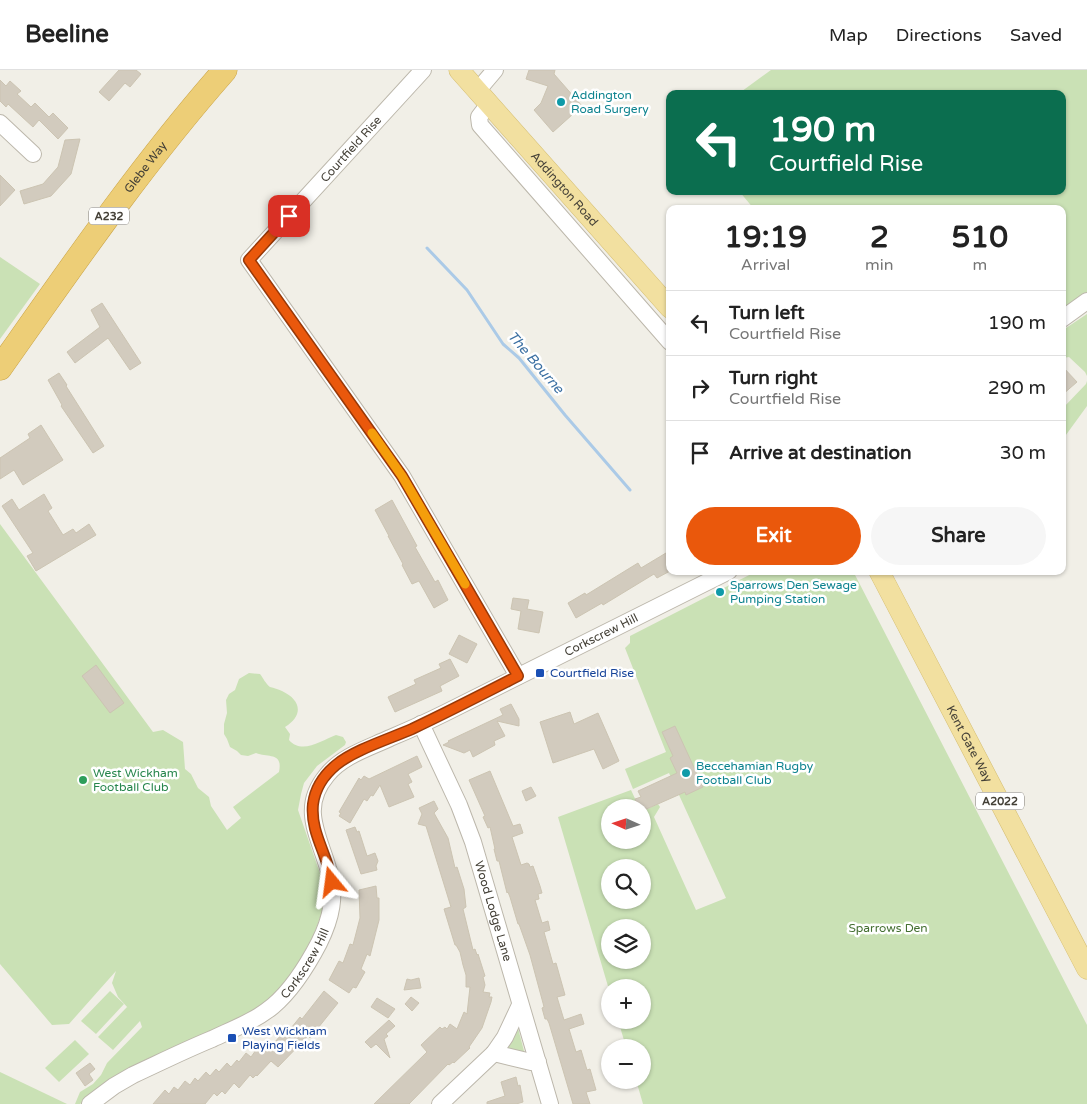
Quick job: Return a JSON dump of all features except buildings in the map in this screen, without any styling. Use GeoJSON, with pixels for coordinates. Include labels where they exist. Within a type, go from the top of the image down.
{"type":"FeatureCollection","features":[{"type":"Feature","properties":{"kind":"highway","name":"Glebe Way"},"geometry":{"type":"LineString","coordinates":[[0,368],[129,189],[225,70]]}},
{"type":"Feature","properties":{"kind":"main road","name":"Addington Road"},"geometry":{"type":"LineString","coordinates":[[459,70],[666,303]]}},
{"type":"Feature","properties":{"kind":"main road","name":"Kent Gate Way"},"geometry":{"type":"LineString","coordinates":[[881,575],[1087,969]]}},
{"type":"Feature","properties":{"kind":"street","name":"Courtfield Rise"},"geometry":{"type":"LineString","coordinates":[[423,70],[249,260],[402,476],[518,676]]}},
{"type":"Feature","properties":{"kind":"street"},"geometry":{"type":"LineString","coordinates":[[495,70],[483,97],[480,124],[666,337]]}},
{"type":"Feature","properties":{"kind":"street"},"geometry":{"type":"LineString","coordinates":[[0,124],[32,154]]}},
{"type":"Feature","properties":{"kind":"street"},"geometry":{"type":"LineString","coordinates":[[1066,316],[1087,301]]}},
{"type":"Feature","properties":{"kind":"street","name":"Corkscrew Hill"},"geometry":{"type":"LineString","coordinates":[[90,1104],[114,1086],[133,1075],[250,1021],[266,1011],[283,996],[301,974],[326,926],[332,906],[333,893],[331,878],[315,832],[313,821],[314,803],[319,786],[326,775],[341,762],[721,575]]}},
{"type":"Feature","properties":{"kind":"street","name":"Wood Lodge Lane"},"geometry":{"type":"LineString","coordinates":[[421,724],[461,811],[473,842],[550,1104]]}},
{"type":"Feature","properties":{"kind":"street"},"geometry":{"type":"LineString","coordinates":[[440,1104],[494,1053],[505,1037],[520,1004]]}},
{"type":"Feature","properties":{"kind":"street"},"geometry":{"type":"LineString","coordinates":[[494,1053],[538,1062]]}},
{"type":"Feature","properties":{"kind":"green space"},"geometry":{"type":"Polygon","coordinates":[[[771,70],[1087,70],[1087,294],[1066,310],[1066,205],[751,205],[742,195],[1066,195],[1066,90],[744,90],[771,70]]]}},
{"type":"Feature","properties":{"kind":"green space"},"geometry":{"type":"Polygon","coordinates":[[[0,257],[40,284],[0,339],[0,257]]]}},
{"type":"Feature","properties":{"kind":"green space"},"geometry":{"type":"Polygon","coordinates":[[[1087,314],[1087,376],[1069,357],[1066,358],[1066,328],[1087,314]]]}},
{"type":"Feature","properties":{"kind":"green space"},"geometry":{"type":"Polygon","coordinates":[[[1087,381],[1087,406],[1066,435],[1066,405],[1087,381]]]}},
{"type":"Feature","properties":{"kind":"green space"},"geometry":{"type":"Polygon","coordinates":[[[0,524],[153,732],[163,730],[183,742],[185,769],[191,774],[198,788],[209,797],[211,806],[227,830],[241,818],[233,807],[279,772],[280,766],[279,761],[274,757],[256,753],[248,756],[241,755],[230,747],[224,734],[227,713],[226,700],[229,694],[235,690],[239,679],[249,673],[260,674],[270,687],[282,691],[293,699],[298,708],[297,713],[295,718],[285,727],[290,734],[289,740],[294,744],[300,746],[312,745],[336,735],[343,737],[346,742],[345,745],[317,766],[304,783],[301,794],[298,810],[321,876],[324,897],[322,912],[314,934],[294,971],[282,987],[253,1014],[101,1087],[80,1104],[75,1104],[80,1092],[93,1084],[101,1075],[107,1063],[142,1027],[140,1021],[113,1050],[98,1037],[128,1008],[118,997],[112,983],[116,971],[69,1024],[52,1025],[0,964],[0,524]]]}},
{"type":"Feature","properties":{"kind":"green space","name":"Sparrows Den"},"geometry":{"type":"Polygon","coordinates":[[[749,575],[855,575],[1087,1025],[1087,1104],[643,1104],[639,1089],[651,1089],[651,1039],[624,1039],[621,1029],[651,1029],[651,979],[606,979],[603,969],[651,969],[651,919],[601,919],[601,963],[558,817],[601,801],[601,849],[651,849],[651,807],[658,804],[660,807],[654,817],[696,910],[726,898],[669,773],[633,789],[625,769],[666,752],[625,648],[630,643],[630,636],[749,575]]]}},
{"type":"Feature","properties":{"kind":"green space","name":"Sparrows Den"},"geometry":{"type":"Polygon","coordinates":[[[631,790],[635,799],[607,799],[631,790]]]}},
{"type":"Feature","properties":{"kind":"green space"},"geometry":{"type":"Polygon","coordinates":[[[110,991],[124,1004],[96,1034],[81,1021],[110,991]]]}},
{"type":"Feature","properties":{"kind":"green space"},"geometry":{"type":"Polygon","coordinates":[[[518,1028],[524,1053],[508,1051],[506,1046],[518,1028]]]}},
{"type":"Feature","properties":{"kind":"green space"},"geometry":{"type":"Polygon","coordinates":[[[75,1040],[89,1054],[59,1082],[45,1068],[75,1040]]]}},
{"type":"Feature","properties":{"kind":"green space"},"geometry":{"type":"Polygon","coordinates":[[[0,1072],[67,1104],[0,1104],[0,1072]]]}},
{"type":"Feature","properties":{"kind":"waterway","name":"The Bourne"},"geometry":{"type":"LineString","coordinates":[[427,248],[467,290],[503,344],[519,358],[630,490]]}},
{"type":"Feature","properties":{"kind":"slow traffic"},"geometry":{"type":"LineString","coordinates":[[372,433],[402,476],[465,584]]}},
{"type":"Feature","properties":{"kind":"place","name":"Addington Road Surgery"},"geometry":{"type":"Point","coordinates":[561,102]}},
{"type":"Feature","properties":{"kind":"place","name":"Sparrows Den Sewage Pumping Station"},"geometry":{"type":"Point","coordinates":[720,592]}},
{"type":"Feature","properties":{"kind":"place","name":"Courtfield Rise"},"geometry":{"type":"Point","coordinates":[540,673]}},
{"type":"Feature","properties":{"kind":"place","name":"Beccehamian Rugby Football Club"},"geometry":{"type":"Point","coordinates":[686,773]}},
{"type":"Feature","properties":{"kind":"place","name":"West Wickham Football Club"},"geometry":{"type":"Point","coordinates":[83,780]}},
{"type":"Feature","properties":{"kind":"place","name":"West Wickham Playing Fields"},"geometry":{"type":"Point","coordinates":[232,1038]}},
{"type":"Feature","properties":{"kind":"route"},"geometry":{"type":"LineString","coordinates":[[289,216],[249,260],[402,476],[518,676],[447,712],[347,758],[326,775],[317,792],[313,821],[332,882]]}}]}
